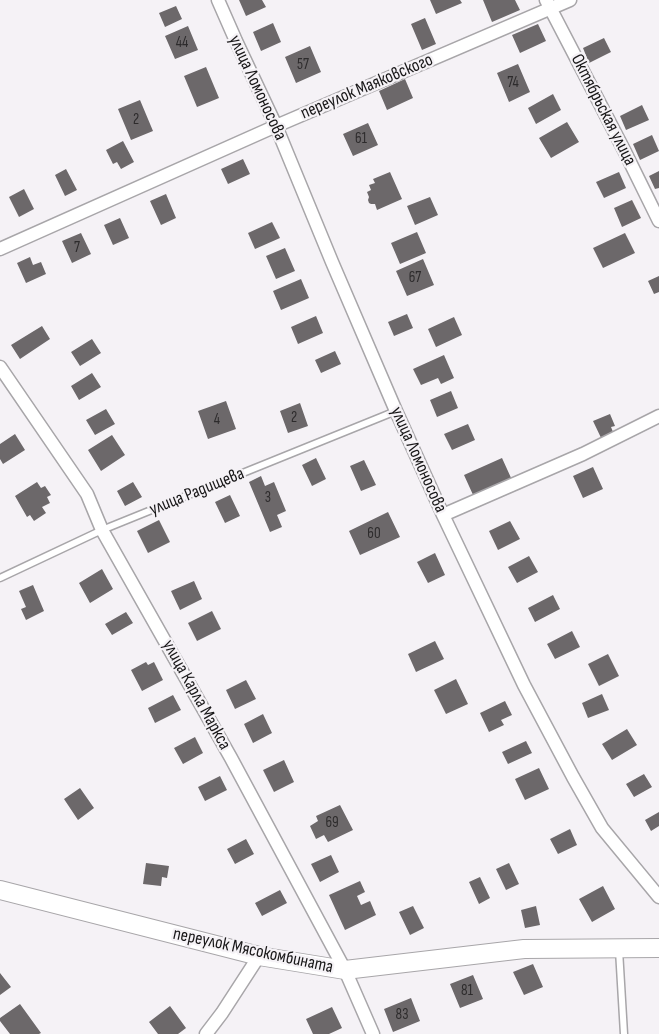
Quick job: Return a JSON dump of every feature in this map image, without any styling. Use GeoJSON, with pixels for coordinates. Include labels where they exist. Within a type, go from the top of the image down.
{"type":"FeatureCollection","features":[{"type":"Feature","properties":{"kind":"street","name":"улица Ломоносова"},"geometry":{"type":"LineString","coordinates":[[218,0],[276,126],[396,411],[524,685],[602,828],[659,897]]}},
{"type":"Feature","properties":{"kind":"street","name":"переулок Маяковского"},"geometry":{"type":"LineString","coordinates":[[0,249],[548,4],[570,0]]}},
{"type":"Feature","properties":{"kind":"street","name":"Октябрьская улица"},"geometry":{"type":"LineString","coordinates":[[548,4],[659,221]]}},
{"type":"Feature","properties":{"kind":"street","name":"улица Карла Маркса"},"geometry":{"type":"LineString","coordinates":[[0,367],[87,494],[102,530],[231,758],[345,970],[373,1034]]}},
{"type":"Feature","properties":{"kind":"street"},"geometry":{"type":"LineString","coordinates":[[443,515],[583,454],[659,416]]}},
{"type":"Feature","properties":{"kind":"street","name":"переулок Мясокомбината"},"geometry":{"type":"LineString","coordinates":[[0,890],[258,956],[345,970],[524,949],[659,948]]}},
{"type":"Feature","properties":{"kind":"street"},"geometry":{"type":"LineString","coordinates":[[206,1034],[222,1013],[258,956]]}},
{"type":"Feature","properties":{"kind":"lane","name":"улица Радищева"},"geometry":{"type":"LineString","coordinates":[[0,578],[102,530],[396,411]]}},
{"type":"Feature","properties":{"kind":"lane"},"geometry":{"type":"LineString","coordinates":[[619,949],[624,1034]]}},
{"type":"Feature","properties":{"kind":"building"},"geometry":{"type":"Polygon","coordinates":[[[239,0],[262,0],[266,7],[246,16],[239,0]]]}},
{"type":"Feature","properties":{"kind":"building"},"geometry":{"type":"Polygon","coordinates":[[[430,0],[460,0],[462,3],[436,14],[430,0]]]}},
{"type":"Feature","properties":{"kind":"building"},"geometry":{"type":"Polygon","coordinates":[[[483,0],[515,0],[520,10],[492,22],[483,0]]]}},
{"type":"Feature","properties":{"kind":"building"},"geometry":{"type":"Polygon","coordinates":[[[176,6],[182,19],[165,27],[159,13],[176,6]]]}},
{"type":"Feature","properties":{"kind":"building"},"geometry":{"type":"Polygon","coordinates":[[[425,18],[436,44],[422,50],[411,24],[425,18]]]}},
{"type":"Feature","properties":{"kind":"building"},"geometry":{"type":"Polygon","coordinates":[[[273,23],[281,42],[261,51],[253,32],[273,23]]]}},
{"type":"Feature","properties":{"kind":"building"},"geometry":{"type":"Polygon","coordinates":[[[538,24],[546,41],[520,53],[512,35],[538,24]]]}},
{"type":"Feature","properties":{"kind":"building"},"geometry":{"type":"Polygon","coordinates":[[[188,26],[198,50],[175,59],[165,36],[188,26]]]}},
{"type":"Feature","properties":{"kind":"building"},"geometry":{"type":"Polygon","coordinates":[[[604,38],[611,52],[589,63],[583,48],[604,38]]]}},
{"type":"Feature","properties":{"kind":"building"},"geometry":{"type":"Polygon","coordinates":[[[310,46],[321,72],[296,83],[285,57],[310,46]]]}},
{"type":"Feature","properties":{"kind":"building"},"geometry":{"type":"Polygon","coordinates":[[[518,64],[530,92],[509,102],[497,73],[518,64]]]}},
{"type":"Feature","properties":{"kind":"building"},"geometry":{"type":"Polygon","coordinates":[[[206,67],[219,98],[197,107],[184,76],[206,67]]]}},
{"type":"Feature","properties":{"kind":"building"},"geometry":{"type":"Polygon","coordinates":[[[405,79],[413,98],[387,110],[379,91],[405,79]]]}},
{"type":"Feature","properties":{"kind":"building"},"geometry":{"type":"Polygon","coordinates":[[[553,94],[561,110],[536,124],[528,108],[553,94]]]}},
{"type":"Feature","properties":{"kind":"building"},"geometry":{"type":"Polygon","coordinates":[[[140,100],[153,131],[131,140],[118,109],[140,100]]]}},
{"type":"Feature","properties":{"kind":"building"},"geometry":{"type":"Polygon","coordinates":[[[642,105],[649,120],[626,130],[620,116],[642,105]]]}},
{"type":"Feature","properties":{"kind":"building"},"geometry":{"type":"Polygon","coordinates":[[[567,122],[579,142],[551,158],[539,138],[567,122]]]}},
{"type":"Feature","properties":{"kind":"building"},"geometry":{"type":"Polygon","coordinates":[[[368,123],[378,145],[353,156],[343,134],[368,123]]]}},
{"type":"Feature","properties":{"kind":"building"},"geometry":{"type":"Polygon","coordinates":[[[652,135],[659,151],[640,160],[633,144],[652,135]]]}},
{"type":"Feature","properties":{"kind":"building"},"geometry":{"type":"Polygon","coordinates":[[[123,141],[134,162],[121,169],[117,162],[113,164],[106,150],[123,141]]]}},
{"type":"Feature","properties":{"kind":"building"},"geometry":{"type":"Polygon","coordinates":[[[243,159],[250,174],[228,184],[221,169],[243,159]]]}},
{"type":"Feature","properties":{"kind":"building"},"geometry":{"type":"Polygon","coordinates":[[[66,169],[77,190],[65,196],[55,175],[66,169]]]}},
{"type":"Feature","properties":{"kind":"building"},"geometry":{"type":"Polygon","coordinates":[[[659,171],[659,188],[655,189],[649,176],[659,171]]]}},
{"type":"Feature","properties":{"kind":"building"},"geometry":{"type":"Polygon","coordinates":[[[390,172],[402,199],[377,210],[375,204],[369,203],[368,200],[367,192],[371,190],[369,185],[375,183],[373,179],[390,172]]]}},
{"type":"Feature","properties":{"kind":"building"},"geometry":{"type":"Polygon","coordinates":[[[619,172],[626,188],[604,198],[596,182],[619,172]]]}},
{"type":"Feature","properties":{"kind":"building"},"geometry":{"type":"Polygon","coordinates":[[[24,189],[34,209],[19,217],[9,197],[24,189]]]}},
{"type":"Feature","properties":{"kind":"building"},"geometry":{"type":"Polygon","coordinates":[[[166,194],[176,218],[161,225],[150,201],[166,194]]]}},
{"type":"Feature","properties":{"kind":"building"},"geometry":{"type":"Polygon","coordinates":[[[430,197],[438,215],[415,225],[407,206],[430,197]]]}},
{"type":"Feature","properties":{"kind":"building"},"geometry":{"type":"Polygon","coordinates":[[[632,200],[641,218],[622,227],[614,208],[632,200]]]}},
{"type":"Feature","properties":{"kind":"building"},"geometry":{"type":"Polygon","coordinates":[[[120,218],[129,238],[113,245],[104,225],[120,218]]]}},
{"type":"Feature","properties":{"kind":"building"},"geometry":{"type":"Polygon","coordinates":[[[272,222],[280,238],[255,249],[248,233],[272,222]]]}},
{"type":"Feature","properties":{"kind":"building"},"geometry":{"type":"Polygon","coordinates":[[[417,232],[426,253],[400,264],[391,243],[417,232]]]}},
{"type":"Feature","properties":{"kind":"building"},"geometry":{"type":"Polygon","coordinates":[[[81,233],[91,254],[72,263],[62,241],[81,233]]]}},
{"type":"Feature","properties":{"kind":"building"},"geometry":{"type":"Polygon","coordinates":[[[625,233],[635,253],[603,268],[593,248],[625,233]]]}},
{"type":"Feature","properties":{"kind":"building"},"geometry":{"type":"Polygon","coordinates":[[[285,248],[295,271],[276,279],[266,256],[285,248]]]}},
{"type":"Feature","properties":{"kind":"building"},"geometry":{"type":"Polygon","coordinates":[[[30,257],[33,265],[41,262],[46,274],[26,283],[17,263],[30,257]]]}},
{"type":"Feature","properties":{"kind":"building"},"geometry":{"type":"Polygon","coordinates":[[[423,259],[434,285],[407,296],[396,271],[423,259]]]}},
{"type":"Feature","properties":{"kind":"building"},"geometry":{"type":"Polygon","coordinates":[[[659,276],[659,292],[654,294],[648,281],[659,276]]]}},
{"type":"Feature","properties":{"kind":"building"},"geometry":{"type":"Polygon","coordinates":[[[301,279],[309,298],[281,310],[273,291],[301,279]]]}},
{"type":"Feature","properties":{"kind":"building"},"geometry":{"type":"Polygon","coordinates":[[[407,314],[413,328],[394,336],[388,322],[407,314]]]}},
{"type":"Feature","properties":{"kind":"building"},"geometry":{"type":"Polygon","coordinates":[[[316,316],[323,333],[298,344],[291,327],[316,316]]]}},
{"type":"Feature","properties":{"kind":"building"},"geometry":{"type":"Polygon","coordinates":[[[454,317],[462,335],[436,347],[428,329],[454,317]]]}},
{"type":"Feature","properties":{"kind":"building"},"geometry":{"type":"Polygon","coordinates":[[[42,326],[50,339],[20,359],[11,345],[42,326]]]}},
{"type":"Feature","properties":{"kind":"building"},"geometry":{"type":"Polygon","coordinates":[[[92,339],[101,353],[80,366],[71,352],[92,339]]]}},
{"type":"Feature","properties":{"kind":"building"},"geometry":{"type":"Polygon","coordinates":[[[335,351],[341,364],[321,373],[315,360],[335,351]]]}},
{"type":"Feature","properties":{"kind":"building"},"geometry":{"type":"Polygon","coordinates":[[[444,355],[454,378],[441,384],[438,378],[421,385],[413,369],[444,355]]]}},
{"type":"Feature","properties":{"kind":"building"},"geometry":{"type":"Polygon","coordinates":[[[92,373],[101,387],[79,400],[71,386],[92,373]]]}},
{"type":"Feature","properties":{"kind":"building"},"geometry":{"type":"Polygon","coordinates":[[[451,391],[458,408],[437,417],[430,400],[451,391]]]}},
{"type":"Feature","properties":{"kind":"building"},"geometry":{"type":"Polygon","coordinates":[[[226,401],[236,429],[208,439],[198,411],[226,401]]]}},
{"type":"Feature","properties":{"kind":"building"},"geometry":{"type":"Polygon","coordinates":[[[300,403],[308,426],[288,433],[280,411],[300,403]]]}},
{"type":"Feature","properties":{"kind":"building"},"geometry":{"type":"Polygon","coordinates":[[[106,409],[115,424],[95,435],[86,420],[106,409]]]}},
{"type":"Feature","properties":{"kind":"building"},"geometry":{"type":"Polygon","coordinates":[[[610,414],[615,426],[611,427],[615,437],[603,442],[593,421],[610,414]]]}},
{"type":"Feature","properties":{"kind":"building"},"geometry":{"type":"Polygon","coordinates":[[[468,424],[475,440],[452,450],[444,434],[468,424]]]}},
{"type":"Feature","properties":{"kind":"building"},"geometry":{"type":"Polygon","coordinates":[[[15,434],[25,450],[3,464],[0,459],[0,444],[15,434]]]}},
{"type":"Feature","properties":{"kind":"building"},"geometry":{"type":"Polygon","coordinates":[[[112,435],[125,455],[101,471],[88,450],[112,435]]]}},
{"type":"Feature","properties":{"kind":"building"},"geometry":{"type":"Polygon","coordinates":[[[316,458],[326,479],[312,486],[302,465],[316,458]]]}},
{"type":"Feature","properties":{"kind":"building"},"geometry":{"type":"Polygon","coordinates":[[[502,458],[512,480],[474,497],[464,475],[502,458]]]}},
{"type":"Feature","properties":{"kind":"building"},"geometry":{"type":"Polygon","coordinates":[[[364,460],[376,485],[361,491],[350,466],[364,460]]]}},
{"type":"Feature","properties":{"kind":"building"},"geometry":{"type":"Polygon","coordinates":[[[593,467],[603,489],[583,498],[573,476],[593,467]]]}},
{"type":"Feature","properties":{"kind":"building"},"geometry":{"type":"Polygon","coordinates":[[[261,476],[265,486],[274,482],[286,511],[277,515],[282,527],[270,532],[249,482],[261,476]]]}},
{"type":"Feature","properties":{"kind":"building"},"geometry":{"type":"Polygon","coordinates":[[[37,482],[41,488],[45,486],[51,495],[47,497],[50,503],[42,507],[46,513],[34,521],[30,515],[27,517],[15,496],[37,482]]]}},
{"type":"Feature","properties":{"kind":"building"},"geometry":{"type":"Polygon","coordinates":[[[133,482],[142,497],[125,506],[117,491],[133,482]]]}},
{"type":"Feature","properties":{"kind":"building"},"geometry":{"type":"Polygon","coordinates":[[[230,495],[240,516],[225,523],[215,502],[230,495]]]}},
{"type":"Feature","properties":{"kind":"building"},"geometry":{"type":"Polygon","coordinates":[[[388,512],[400,537],[360,555],[349,531],[388,512]]]}},
{"type":"Feature","properties":{"kind":"building"},"geometry":{"type":"Polygon","coordinates":[[[159,520],[170,542],[148,553],[137,531],[159,520]]]}},
{"type":"Feature","properties":{"kind":"building"},"geometry":{"type":"Polygon","coordinates":[[[510,521],[520,539],[498,550],[489,531],[510,521]]]}},
{"type":"Feature","properties":{"kind":"building"},"geometry":{"type":"Polygon","coordinates":[[[435,553],[445,575],[428,583],[417,562],[435,553]]]}},
{"type":"Feature","properties":{"kind":"building"},"geometry":{"type":"Polygon","coordinates":[[[529,556],[538,572],[517,583],[508,567],[529,556]]]}},
{"type":"Feature","properties":{"kind":"building"},"geometry":{"type":"Polygon","coordinates":[[[102,569],[113,589],[90,603],[79,583],[102,569]]]}},
{"type":"Feature","properties":{"kind":"building"},"geometry":{"type":"Polygon","coordinates":[[[194,581],[202,599],[180,610],[171,591],[194,581]]]}},
{"type":"Feature","properties":{"kind":"building"},"geometry":{"type":"Polygon","coordinates":[[[33,585],[44,611],[26,620],[21,609],[26,607],[19,591],[33,585]]]}},
{"type":"Feature","properties":{"kind":"building"},"geometry":{"type":"Polygon","coordinates":[[[553,595],[560,609],[535,622],[528,608],[553,595]]]}},
{"type":"Feature","properties":{"kind":"building"},"geometry":{"type":"Polygon","coordinates":[[[212,611],[221,629],[197,641],[188,623],[212,611]]]}},
{"type":"Feature","properties":{"kind":"building"},"geometry":{"type":"Polygon","coordinates":[[[126,612],[133,623],[112,635],[105,624],[126,612]]]}},
{"type":"Feature","properties":{"kind":"building"},"geometry":{"type":"Polygon","coordinates":[[[572,631],[580,647],[555,659],[547,644],[572,631]]]}},
{"type":"Feature","properties":{"kind":"building"},"geometry":{"type":"Polygon","coordinates":[[[435,641],[444,659],[416,672],[408,654],[435,641]]]}},
{"type":"Feature","properties":{"kind":"building"},"geometry":{"type":"Polygon","coordinates":[[[608,654],[619,676],[599,686],[588,664],[608,654]]]}},
{"type":"Feature","properties":{"kind":"building"},"geometry":{"type":"Polygon","coordinates":[[[146,662],[148,665],[154,662],[163,680],[142,691],[131,670],[146,662]]]}},
{"type":"Feature","properties":{"kind":"building"},"geometry":{"type":"Polygon","coordinates":[[[456,679],[468,704],[446,714],[434,690],[456,679]]]}},
{"type":"Feature","properties":{"kind":"building"},"geometry":{"type":"Polygon","coordinates":[[[246,680],[256,699],[235,709],[226,690],[246,680]]]}},
{"type":"Feature","properties":{"kind":"building"},"geometry":{"type":"Polygon","coordinates":[[[602,694],[609,710],[588,718],[582,703],[602,694]]]}},
{"type":"Feature","properties":{"kind":"building"},"geometry":{"type":"Polygon","coordinates":[[[173,695],[181,710],[155,723],[148,708],[173,695]]]}},
{"type":"Feature","properties":{"kind":"building"},"geometry":{"type":"Polygon","coordinates":[[[505,701],[512,715],[501,720],[504,725],[489,732],[480,713],[505,701]]]}},
{"type":"Feature","properties":{"kind":"building"},"geometry":{"type":"Polygon","coordinates":[[[263,714],[272,733],[253,743],[244,724],[263,714]]]}},
{"type":"Feature","properties":{"kind":"building"},"geometry":{"type":"Polygon","coordinates":[[[627,729],[637,745],[612,760],[602,744],[627,729]]]}},
{"type":"Feature","properties":{"kind":"building"},"geometry":{"type":"Polygon","coordinates":[[[195,737],[203,753],[183,764],[174,748],[195,737]]]}},
{"type":"Feature","properties":{"kind":"building"},"geometry":{"type":"Polygon","coordinates":[[[526,741],[532,753],[508,764],[502,752],[526,741]]]}},
{"type":"Feature","properties":{"kind":"building"},"geometry":{"type":"Polygon","coordinates":[[[284,760],[294,782],[274,792],[263,770],[284,760]]]}},
{"type":"Feature","properties":{"kind":"building"},"geometry":{"type":"Polygon","coordinates":[[[539,768],[549,789],[525,800],[515,779],[539,768]]]}},
{"type":"Feature","properties":{"kind":"building"},"geometry":{"type":"Polygon","coordinates":[[[644,774],[652,787],[634,797],[626,784],[644,774]]]}},
{"type":"Feature","properties":{"kind":"building"},"geometry":{"type":"Polygon","coordinates":[[[220,776],[227,790],[205,801],[198,787],[220,776]]]}},
{"type":"Feature","properties":{"kind":"building"},"geometry":{"type":"Polygon","coordinates":[[[80,788],[94,808],[78,820],[64,799],[80,788]]]}},
{"type":"Feature","properties":{"kind":"building"},"geometry":{"type":"Polygon","coordinates":[[[340,805],[353,830],[328,842],[324,835],[316,839],[310,826],[318,821],[316,816],[340,805]]]}},
{"type":"Feature","properties":{"kind":"building"},"geometry":{"type":"Polygon","coordinates":[[[659,812],[659,826],[651,831],[645,820],[659,812]]]}},
{"type":"Feature","properties":{"kind":"building"},"geometry":{"type":"Polygon","coordinates":[[[570,829],[577,845],[558,854],[550,839],[570,829]]]}},
{"type":"Feature","properties":{"kind":"building"},"geometry":{"type":"Polygon","coordinates":[[[246,839],[254,854],[235,864],[227,849],[246,839]]]}},
{"type":"Feature","properties":{"kind":"building"},"geometry":{"type":"Polygon","coordinates":[[[331,855],[339,872],[320,882],[311,864],[331,855]]]}},
{"type":"Feature","properties":{"kind":"building"},"geometry":{"type":"Polygon","coordinates":[[[146,863],[169,866],[167,878],[162,877],[161,886],[143,884],[146,863]]]}},
{"type":"Feature","properties":{"kind":"building"},"geometry":{"type":"Polygon","coordinates":[[[509,863],[519,884],[506,890],[496,869],[509,863]]]}},
{"type":"Feature","properties":{"kind":"building"},"geometry":{"type":"Polygon","coordinates":[[[480,877],[490,898],[479,904],[469,882],[480,877]]]}},
{"type":"Feature","properties":{"kind":"building"},"geometry":{"type":"Polygon","coordinates":[[[360,881],[365,892],[357,896],[361,905],[370,901],[376,915],[345,930],[329,895],[360,881]]]}},
{"type":"Feature","properties":{"kind":"building"},"geometry":{"type":"Polygon","coordinates":[[[603,886],[615,909],[592,922],[579,899],[603,886]]]}},
{"type":"Feature","properties":{"kind":"building"},"geometry":{"type":"Polygon","coordinates":[[[280,890],[287,903],[262,916],[255,903],[280,890]]]}},
{"type":"Feature","properties":{"kind":"building"},"geometry":{"type":"Polygon","coordinates":[[[413,906],[424,928],[410,935],[399,912],[413,906]]]}},
{"type":"Feature","properties":{"kind":"building"},"geometry":{"type":"Polygon","coordinates":[[[536,906],[540,925],[525,928],[521,910],[536,906]]]}},
{"type":"Feature","properties":{"kind":"building"},"geometry":{"type":"Polygon","coordinates":[[[533,964],[543,987],[524,995],[513,972],[533,964]]]}},
{"type":"Feature","properties":{"kind":"building"},"geometry":{"type":"Polygon","coordinates":[[[0,973],[11,987],[0,995],[0,973]]]}},
{"type":"Feature","properties":{"kind":"building"},"geometry":{"type":"Polygon","coordinates":[[[473,975],[483,999],[460,1008],[450,984],[473,975]]]}},
{"type":"Feature","properties":{"kind":"building"},"geometry":{"type":"Polygon","coordinates":[[[411,998],[420,1021],[393,1032],[384,1009],[411,998]]]}},
{"type":"Feature","properties":{"kind":"building"},"geometry":{"type":"Polygon","coordinates":[[[20,1004],[41,1033],[10,1034],[0,1021],[0,1018],[20,1004]]]}},
{"type":"Feature","properties":{"kind":"building"},"geometry":{"type":"Polygon","coordinates":[[[170,1006],[186,1028],[178,1034],[158,1034],[149,1022],[170,1006]]]}},
{"type":"Feature","properties":{"kind":"building"},"geometry":{"type":"Polygon","coordinates":[[[332,1007],[342,1028],[329,1034],[313,1034],[306,1019],[332,1007]]]}}]}
